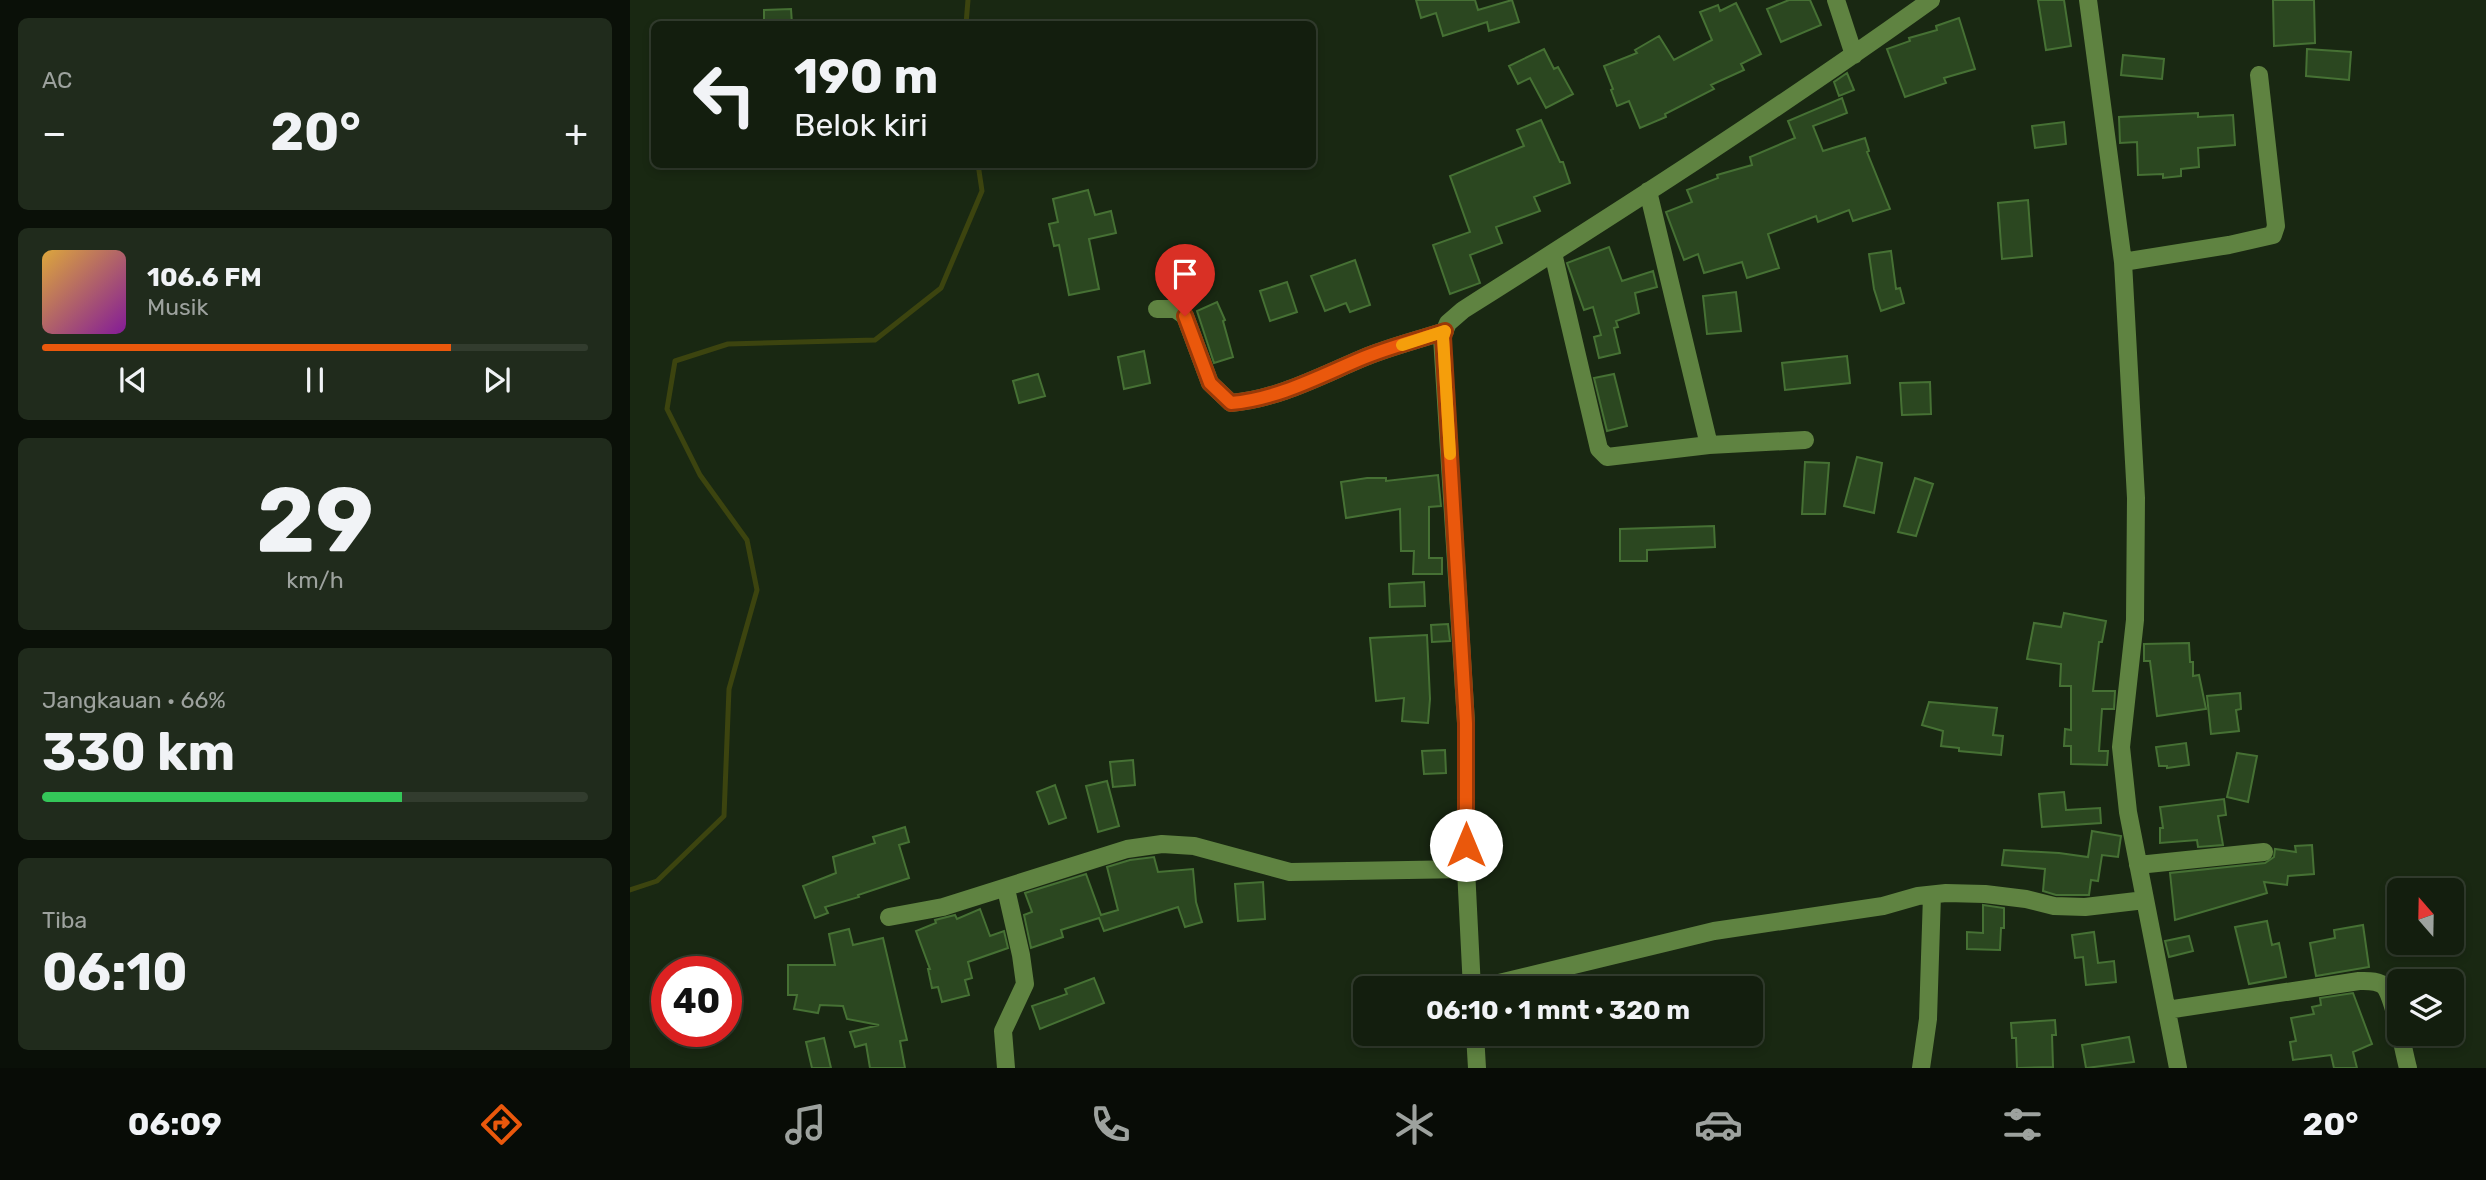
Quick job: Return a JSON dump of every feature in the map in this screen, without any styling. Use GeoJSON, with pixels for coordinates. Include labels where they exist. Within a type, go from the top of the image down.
{"type":"FeatureCollection","features":[{"type":"Feature","properties":{"kind":"street"},"geometry":{"type":"LineString","coordinates":[[1836,0],[1854,55]]}},
{"type":"Feature","properties":{"kind":"street"},"geometry":{"type":"LineString","coordinates":[[1472,976],[1466,869],[1466,723],[1443,351],[1443,337],[1448,323],[1463,310],[1854,55],[1931,0]]}},
{"type":"Feature","properties":{"kind":"street"},"geometry":{"type":"LineString","coordinates":[[2088,0],[2123,262],[2136,512],[2135,620],[2121,747],[2128,812],[2178,1068]]}},
{"type":"Feature","properties":{"kind":"street"},"geometry":{"type":"LineString","coordinates":[[2123,262],[2273,235],[2276,226],[2259,75]]}},
{"type":"Feature","properties":{"kind":"street"},"geometry":{"type":"LineString","coordinates":[[1648,191],[1709,445]]}},
{"type":"Feature","properties":{"kind":"street"},"geometry":{"type":"LineString","coordinates":[[1553,253],[1600,449],[1606,457],[1709,445],[1805,440]]}},
{"type":"Feature","properties":{"kind":"street"},"geometry":{"type":"LineString","coordinates":[[1157,309],[1175,309],[1185,316],[1210,383],[1231,403],[1255,401],[1310,382],[1365,357],[1445,331]]}},
{"type":"Feature","properties":{"kind":"street"},"geometry":{"type":"LineString","coordinates":[[889,917],[943,907],[1127,849],[1162,844],[1194,846],[1290,872],[1466,869]]}},
{"type":"Feature","properties":{"kind":"street"},"geometry":{"type":"LineString","coordinates":[[2138,865],[2264,852]]}},
{"type":"Feature","properties":{"kind":"street"},"geometry":{"type":"LineString","coordinates":[[1006,889],[1025,984],[1003,1031],[1006,1068]]}},
{"type":"Feature","properties":{"kind":"street"},"geometry":{"type":"LineString","coordinates":[[1527,976],[1713,931],[1884,906],[1918,896],[1985,894],[2054,906],[2085,907],[2145,900]]}},
{"type":"Feature","properties":{"kind":"street"},"geometry":{"type":"LineString","coordinates":[[1921,1068],[1928,1019],[1932,895]]}},
{"type":"Feature","properties":{"kind":"street"},"geometry":{"type":"LineString","coordinates":[[2167,1010],[2359,981],[2378,982],[2385,987],[2392,1006],[2408,1068]]}},
{"type":"Feature","properties":{"kind":"street"},"geometry":{"type":"LineString","coordinates":[[1476,1046],[1477,1068]]}},
{"type":"Feature","properties":{"kind":"building"},"geometry":{"type":"Polygon","coordinates":[[[1416,0],[1475,0],[1478,10],[1512,0],[1519,22],[1489,31],[1487,22],[1443,36],[1436,13],[1421,18],[1416,0]]]}},
{"type":"Feature","properties":{"kind":"building"},"geometry":{"type":"Polygon","coordinates":[[[1789,0],[1810,0],[1821,25],[1781,42],[1767,9],[1789,0]]]}},
{"type":"Feature","properties":{"kind":"building"},"geometry":{"type":"Polygon","coordinates":[[[2038,0],[2064,0],[2071,46],[2046,50],[2038,0]]]}},
{"type":"Feature","properties":{"kind":"building"},"geometry":{"type":"Polygon","coordinates":[[[2273,0],[2314,0],[2315,43],[2274,46],[2273,0]]]}},
{"type":"Feature","properties":{"kind":"building"},"geometry":{"type":"Polygon","coordinates":[[[1736,3],[1761,54],[1741,64],[1744,70],[1711,85],[1714,89],[1665,114],[1666,117],[1640,128],[1629,101],[1617,106],[1604,66],[1637,53],[1635,50],[1659,36],[1674,60],[1712,40],[1700,12],[1718,5],[1720,11],[1736,3]]]}},
{"type":"Feature","properties":{"kind":"building"},"geometry":{"type":"Polygon","coordinates":[[[791,9],[792,21],[764,21],[764,10],[791,9]]]}},
{"type":"Feature","properties":{"kind":"building"},"geometry":{"type":"Polygon","coordinates":[[[1959,18],[1975,69],[1944,78],[1946,83],[1905,97],[1887,49],[1910,41],[1909,38],[1937,30],[1936,26],[1959,18]]]}},
{"type":"Feature","properties":{"kind":"building"},"geometry":{"type":"Polygon","coordinates":[[[1544,49],[1554,69],[1558,67],[1573,94],[1546,108],[1530,78],[1518,84],[1509,66],[1544,49]]]}},
{"type":"Feature","properties":{"kind":"building"},"geometry":{"type":"Polygon","coordinates":[[[2307,49],[2351,52],[2349,80],[2306,76],[2307,49]]]}},
{"type":"Feature","properties":{"kind":"building"},"geometry":{"type":"Polygon","coordinates":[[[2123,55],[2164,59],[2162,79],[2121,75],[2123,55]]]}},
{"type":"Feature","properties":{"kind":"building"},"geometry":{"type":"Polygon","coordinates":[[[1847,73],[1854,90],[1839,96],[1834,82],[1847,73]]]}},
{"type":"Feature","properties":{"kind":"building"},"geometry":{"type":"Polygon","coordinates":[[[1842,98],[1847,113],[1813,126],[1823,151],[1865,138],[1869,151],[1867,152],[1890,209],[1853,221],[1849,210],[1818,222],[1816,216],[1768,234],[1779,268],[1747,278],[1742,262],[1704,273],[1698,254],[1684,260],[1666,212],[1692,202],[1687,190],[1718,178],[1717,175],[1752,165],[1750,157],[1795,138],[1788,121],[1842,98]]]}},
{"type":"Feature","properties":{"kind":"building"},"geometry":{"type":"Polygon","coordinates":[[[2198,113],[2198,117],[2233,115],[2235,145],[2198,148],[2199,167],[2181,169],[2181,176],[2163,178],[2163,174],[2138,175],[2137,142],[2120,143],[2119,117],[2198,113]]]}},
{"type":"Feature","properties":{"kind":"building"},"geometry":{"type":"Polygon","coordinates":[[[1541,120],[1560,162],[1563,162],[1570,183],[1534,197],[1540,211],[1496,227],[1502,243],[1470,255],[1480,283],[1450,294],[1433,245],[1470,232],[1450,176],[1524,146],[1517,130],[1541,120]]]}},
{"type":"Feature","properties":{"kind":"building"},"geometry":{"type":"Polygon","coordinates":[[[2064,122],[2066,144],[2035,148],[2032,126],[2064,122]]]}},
{"type":"Feature","properties":{"kind":"building"},"geometry":{"type":"Polygon","coordinates":[[[1088,190],[1095,215],[1111,211],[1116,233],[1089,239],[1099,289],[1069,295],[1059,245],[1054,246],[1049,224],[1058,222],[1053,199],[1088,190]]]}},
{"type":"Feature","properties":{"kind":"building"},"geometry":{"type":"Polygon","coordinates":[[[2028,200],[2032,256],[2002,259],[1998,203],[2028,200]]]}},
{"type":"Feature","properties":{"kind":"building"},"geometry":{"type":"Polygon","coordinates":[[[1609,247],[1622,281],[1653,271],[1657,287],[1635,293],[1639,313],[1616,321],[1618,327],[1614,328],[1620,353],[1599,358],[1594,337],[1601,335],[1593,307],[1584,310],[1567,263],[1609,247]]]}},
{"type":"Feature","properties":{"kind":"building"},"geometry":{"type":"Polygon","coordinates":[[[1891,251],[1896,289],[1900,288],[1904,303],[1881,311],[1874,289],[1869,254],[1891,251]]]}},
{"type":"Feature","properties":{"kind":"building"},"geometry":{"type":"Polygon","coordinates":[[[1355,260],[1370,305],[1350,312],[1346,303],[1325,311],[1311,276],[1355,260]]]}},
{"type":"Feature","properties":{"kind":"building"},"geometry":{"type":"Polygon","coordinates":[[[1287,282],[1297,312],[1270,321],[1260,291],[1287,282]]]}},
{"type":"Feature","properties":{"kind":"building"},"geometry":{"type":"Polygon","coordinates":[[[1736,292],[1741,331],[1707,334],[1703,296],[1736,292]]]}},
{"type":"Feature","properties":{"kind":"building"},"geometry":{"type":"Polygon","coordinates":[[[1217,302],[1225,320],[1223,321],[1233,357],[1214,363],[1197,311],[1217,302]]]}},
{"type":"Feature","properties":{"kind":"building"},"geometry":{"type":"Polygon","coordinates":[[[1144,351],[1150,383],[1124,389],[1118,357],[1144,351]]]}},
{"type":"Feature","properties":{"kind":"building"},"geometry":{"type":"Polygon","coordinates":[[[1847,356],[1850,383],[1785,390],[1782,363],[1847,356]]]}},
{"type":"Feature","properties":{"kind":"building"},"geometry":{"type":"Polygon","coordinates":[[[1038,374],[1045,396],[1019,403],[1013,381],[1038,374]]]}},
{"type":"Feature","properties":{"kind":"building"},"geometry":{"type":"Polygon","coordinates":[[[1614,374],[1627,426],[1607,431],[1594,378],[1614,374]]]}},
{"type":"Feature","properties":{"kind":"building"},"geometry":{"type":"Polygon","coordinates":[[[1930,382],[1931,414],[1902,415],[1900,383],[1930,382]]]}},
{"type":"Feature","properties":{"kind":"building"},"geometry":{"type":"Polygon","coordinates":[[[1857,457],[1882,463],[1874,513],[1844,506],[1857,457]]]}},
{"type":"Feature","properties":{"kind":"building"},"geometry":{"type":"Polygon","coordinates":[[[1805,462],[1829,463],[1825,514],[1802,514],[1805,462]]]}},
{"type":"Feature","properties":{"kind":"building"},"geometry":{"type":"Polygon","coordinates":[[[1438,475],[1441,506],[1429,507],[1429,558],[1442,558],[1442,574],[1413,574],[1414,551],[1401,551],[1400,509],[1346,518],[1341,482],[1367,478],[1386,478],[1386,481],[1438,475]]]}},
{"type":"Feature","properties":{"kind":"building"},"geometry":{"type":"Polygon","coordinates":[[[1915,478],[1933,484],[1916,536],[1898,532],[1915,478]]]}},
{"type":"Feature","properties":{"kind":"building"},"geometry":{"type":"Polygon","coordinates":[[[1714,526],[1715,547],[1647,550],[1647,561],[1620,561],[1620,529],[1714,526]]]}},
{"type":"Feature","properties":{"kind":"building"},"geometry":{"type":"Polygon","coordinates":[[[1424,582],[1425,606],[1390,607],[1389,584],[1424,582]]]}},
{"type":"Feature","properties":{"kind":"building"},"geometry":{"type":"Polygon","coordinates":[[[2064,613],[2106,621],[2102,642],[2099,642],[2093,691],[2115,691],[2114,709],[2102,709],[2099,751],[2108,751],[2107,765],[2071,764],[2071,746],[2064,746],[2065,729],[2071,730],[2071,686],[2060,686],[2061,664],[2027,659],[2034,623],[2061,627],[2064,613]]]}},
{"type":"Feature","properties":{"kind":"building"},"geometry":{"type":"Polygon","coordinates":[[[1448,624],[1450,641],[1432,642],[1431,625],[1448,624]]]}},
{"type":"Feature","properties":{"kind":"building"},"geometry":{"type":"Polygon","coordinates":[[[1427,635],[1430,699],[1428,723],[1402,721],[1404,698],[1376,701],[1370,638],[1427,635]]]}},
{"type":"Feature","properties":{"kind":"building"},"geometry":{"type":"Polygon","coordinates":[[[2189,643],[2193,676],[2199,675],[2206,709],[2157,716],[2150,661],[2144,661],[2144,644],[2189,643]]]}},
{"type":"Feature","properties":{"kind":"building"},"geometry":{"type":"Polygon","coordinates":[[[2240,693],[2241,709],[2236,710],[2239,731],[2211,734],[2207,696],[2240,693]]]}},
{"type":"Feature","properties":{"kind":"building"},"geometry":{"type":"Polygon","coordinates":[[[1929,702],[1997,708],[1993,735],[2003,736],[2001,755],[1959,751],[1959,748],[1941,746],[1943,731],[1922,725],[1929,702]]]}},
{"type":"Feature","properties":{"kind":"building"},"geometry":{"type":"Polygon","coordinates":[[[2186,743],[2189,765],[2167,768],[2159,766],[2156,747],[2186,743]]]}},
{"type":"Feature","properties":{"kind":"building"},"geometry":{"type":"Polygon","coordinates":[[[1445,750],[1446,773],[1424,774],[1422,751],[1445,750]]]}},
{"type":"Feature","properties":{"kind":"building"},"geometry":{"type":"Polygon","coordinates":[[[2237,753],[2257,756],[2248,802],[2227,797],[2237,753]]]}},
{"type":"Feature","properties":{"kind":"building"},"geometry":{"type":"Polygon","coordinates":[[[1133,760],[1135,785],[1113,787],[1110,762],[1133,760]]]}},
{"type":"Feature","properties":{"kind":"building"},"geometry":{"type":"Polygon","coordinates":[[[1107,781],[1119,826],[1098,832],[1086,786],[1107,781]]]}},
{"type":"Feature","properties":{"kind":"building"},"geometry":{"type":"Polygon","coordinates":[[[1055,785],[1066,818],[1049,824],[1037,792],[1055,785]]]}},
{"type":"Feature","properties":{"kind":"building"},"geometry":{"type":"Polygon","coordinates":[[[2064,792],[2066,810],[2100,808],[2101,823],[2042,827],[2039,794],[2064,792]]]}},
{"type":"Feature","properties":{"kind":"building"},"geometry":{"type":"Polygon","coordinates":[[[2224,799],[2226,815],[2218,816],[2223,845],[2198,847],[2197,840],[2160,843],[2160,828],[2163,828],[2160,807],[2224,799]]]}},
{"type":"Feature","properties":{"kind":"building"},"geometry":{"type":"Polygon","coordinates":[[[905,827],[909,842],[899,845],[909,878],[825,907],[828,913],[815,918],[803,886],[836,873],[833,857],[875,843],[873,837],[905,827]]]}},
{"type":"Feature","properties":{"kind":"building"},"geometry":{"type":"Polygon","coordinates":[[[2092,831],[2121,836],[2118,857],[2102,855],[2098,881],[2091,880],[2089,895],[2056,895],[2043,891],[2045,869],[2002,865],[2004,850],[2088,857],[2092,831]]]}},
{"type":"Feature","properties":{"kind":"building"},"geometry":{"type":"Polygon","coordinates":[[[2312,845],[2314,874],[2288,876],[2287,885],[2264,882],[2267,893],[2175,920],[2170,873],[2265,863],[2274,857],[2275,849],[2296,852],[2295,846],[2312,845]]]}},
{"type":"Feature","properties":{"kind":"building"},"geometry":{"type":"Polygon","coordinates":[[[1154,857],[1158,872],[1193,869],[1196,902],[1202,922],[1185,927],[1178,907],[1104,931],[1099,918],[1061,930],[1063,937],[1031,948],[1024,915],[1032,912],[1025,893],[1086,874],[1101,915],[1118,910],[1107,867],[1154,857]]]}},
{"type":"Feature","properties":{"kind":"building"},"geometry":{"type":"Polygon","coordinates":[[[1263,882],[1265,919],[1238,921],[1235,884],[1263,882]]]}},
{"type":"Feature","properties":{"kind":"building"},"geometry":{"type":"Polygon","coordinates":[[[1983,905],[2004,908],[2000,950],[1967,949],[1967,932],[1983,933],[1983,905]]]}},
{"type":"Feature","properties":{"kind":"building"},"geometry":{"type":"Polygon","coordinates":[[[980,909],[990,936],[1004,931],[1008,948],[968,962],[972,978],[965,980],[969,995],[942,1002],[938,987],[932,988],[930,969],[916,931],[936,923],[935,920],[955,915],[957,919],[980,909]]]}},
{"type":"Feature","properties":{"kind":"building"},"geometry":{"type":"Polygon","coordinates":[[[2267,921],[2272,945],[2279,943],[2286,977],[2249,984],[2235,927],[2267,921]]]}},
{"type":"Feature","properties":{"kind":"building"},"geometry":{"type":"Polygon","coordinates":[[[2363,925],[2369,967],[2316,976],[2310,943],[2335,938],[2334,930],[2363,925]]]}},
{"type":"Feature","properties":{"kind":"building"},"geometry":{"type":"Polygon","coordinates":[[[849,929],[853,945],[883,938],[907,1040],[900,1041],[905,1068],[870,1068],[866,1044],[855,1047],[850,1032],[879,1025],[847,1019],[843,1006],[820,1005],[818,1013],[794,1009],[797,995],[788,995],[788,965],[835,965],[829,934],[849,929]]]}},
{"type":"Feature","properties":{"kind":"building"},"geometry":{"type":"Polygon","coordinates":[[[2094,932],[2098,963],[2114,961],[2116,982],[2086,985],[2083,957],[2075,958],[2072,935],[2094,932]]]}},
{"type":"Feature","properties":{"kind":"building"},"geometry":{"type":"Polygon","coordinates":[[[2189,936],[2193,951],[2169,957],[2165,941],[2189,936]]]}},
{"type":"Feature","properties":{"kind":"building"},"geometry":{"type":"Polygon","coordinates":[[[1094,978],[1104,1003],[1040,1029],[1032,1006],[1067,994],[1065,989],[1094,978]]]}},
{"type":"Feature","properties":{"kind":"building"},"geometry":{"type":"Polygon","coordinates":[[[2353,993],[2372,1044],[2353,1052],[2357,1068],[2334,1068],[2331,1055],[2293,1060],[2290,1042],[2296,1041],[2291,1018],[2314,1014],[2312,1007],[2321,1005],[2320,998],[2353,993]]]}},
{"type":"Feature","properties":{"kind":"building"},"geometry":{"type":"Polygon","coordinates":[[[2055,1020],[2056,1035],[2052,1035],[2053,1067],[2017,1068],[2016,1038],[2012,1038],[2011,1023],[2055,1020]]]}},
{"type":"Feature","properties":{"kind":"building"},"geometry":{"type":"Polygon","coordinates":[[[2129,1037],[2134,1062],[2086,1068],[2082,1045],[2129,1037]]]}},
{"type":"Feature","properties":{"kind":"building"},"geometry":{"type":"Polygon","coordinates":[[[824,1038],[831,1068],[812,1068],[806,1042],[824,1038]]]}},
{"type":"Feature","properties":{"kind":"waterway"},"geometry":{"type":"LineString","coordinates":[[966,21],[968,0]]}},
{"type":"Feature","properties":{"kind":"waterway"},"geometry":{"type":"LineString","coordinates":[[630,890],[657,881],[724,816],[729,689],[757,590],[747,540],[700,475],[667,409],[675,361],[728,344],[875,340],[941,288],[982,191],[979,168]]}},
{"type":"Feature","properties":{"kind":"slow traffic"},"geometry":{"type":"LineString","coordinates":[[1402,345],[1445,331],[1443,337],[1450,454]]}},
{"type":"Feature","properties":{"kind":"route"},"geometry":{"type":"LineString","coordinates":[[1185,316],[1210,383],[1231,403],[1255,401],[1310,382],[1365,357],[1445,331],[1443,337],[1466,723],[1466,845]]}}]}
